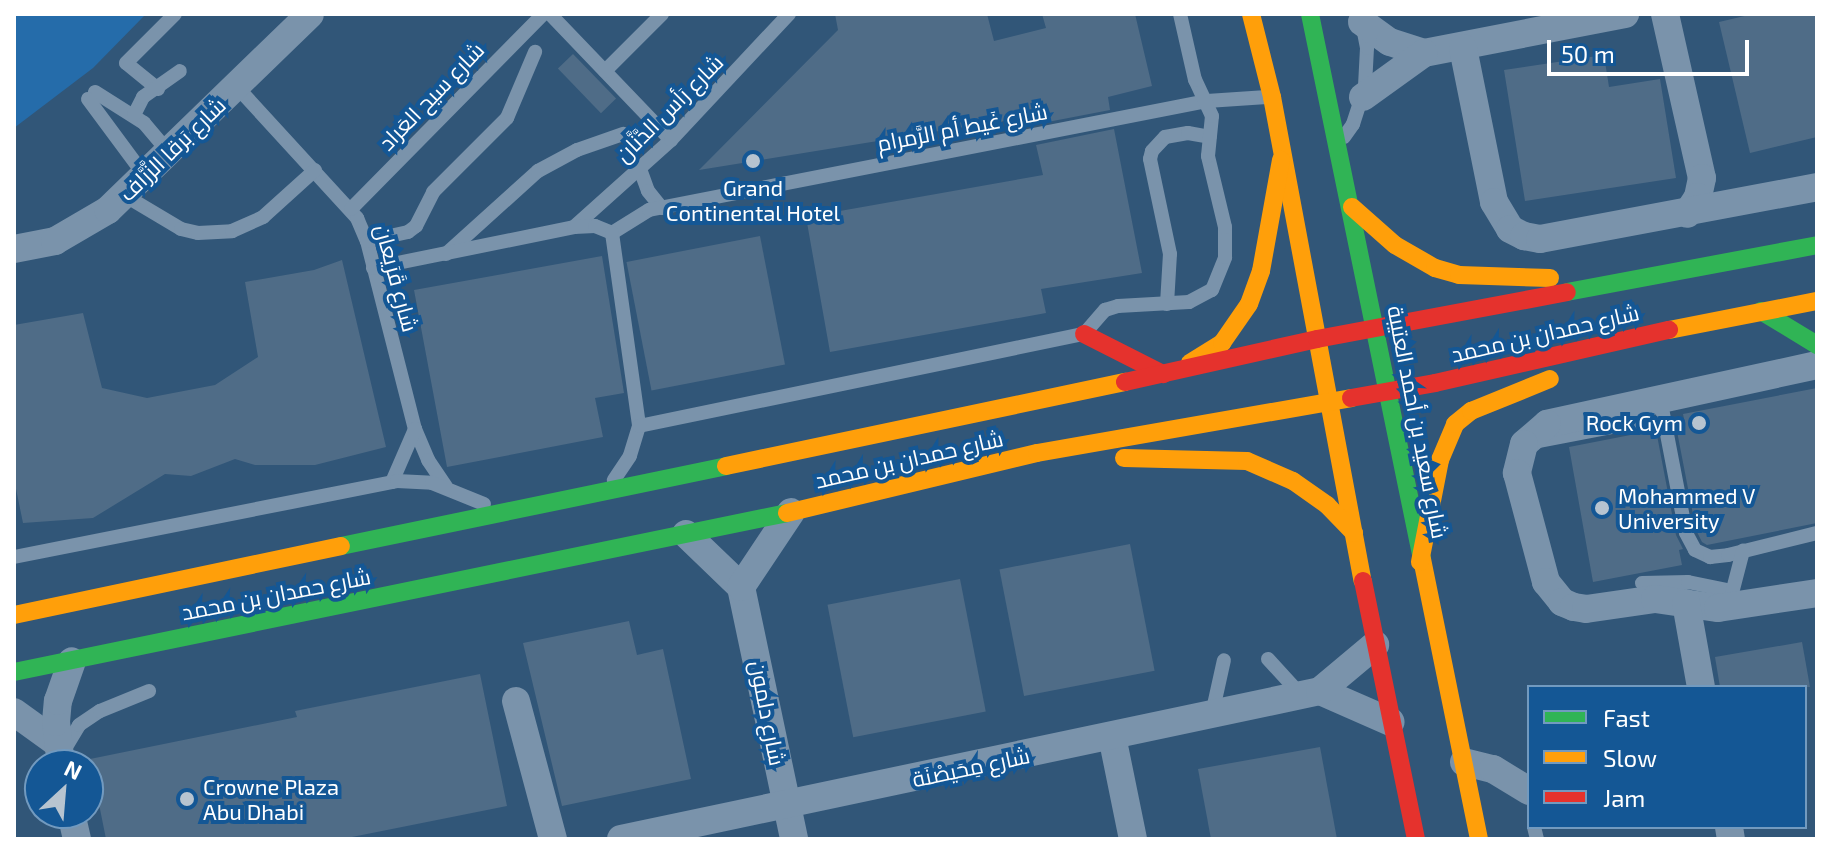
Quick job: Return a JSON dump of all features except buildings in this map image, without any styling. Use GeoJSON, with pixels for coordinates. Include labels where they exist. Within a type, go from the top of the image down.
{"type":"FeatureCollection","features":[{"type":"Feature","properties":{"kind":"main road"},"geometry":{"type":"LineString","coordinates":[[1251,14],[1272,97],[1281,160],[1375,645],[1416,839]]}},
{"type":"Feature","properties":{"kind":"main road","name":"شارع سعيد بن أحمد العتيبة"},"geometry":{"type":"LineString","coordinates":[[1310,14],[1352,207],[1385,391],[1479,839]]}},
{"type":"Feature","properties":{"kind":"main road"},"geometry":{"type":"LineString","coordinates":[[1084,334],[1168,373],[1222,343],[1249,304],[1261,271],[1281,160]]}},
{"type":"Feature","properties":{"kind":"main road"},"geometry":{"type":"LineString","coordinates":[[1352,207],[1414,257],[1459,275],[1644,278]]}},
{"type":"Feature","properties":{"kind":"main road","name":"شارع حمدان بن محمد"},"geometry":{"type":"LineString","coordinates":[[14,615],[1317,339],[1817,245]]}},
{"type":"Feature","properties":{"kind":"main road","name":"شارع حمدان بن محمد"},"geometry":{"type":"LineString","coordinates":[[14,672],[791,512],[1037,453],[1329,403],[1652,333],[1817,301]]}},
{"type":"Feature","properties":{"kind":"main road"},"geometry":{"type":"LineString","coordinates":[[1761,311],[1817,345]]}},
{"type":"Feature","properties":{"kind":"main road"},"geometry":{"type":"LineString","coordinates":[[1420,562],[1440,460],[1455,424],[1471,411],[1652,333]]}},
{"type":"Feature","properties":{"kind":"main road"},"geometry":{"type":"LineString","coordinates":[[1037,453],[1247,461],[1293,481],[1327,505],[1354,533]]}},
{"type":"Feature","properties":{"kind":"street","name":"شارع بَرقا الزَّرَّاف"},"geometry":{"type":"LineString","coordinates":[[14,249],[55,241],[108,210],[310,14]]}},
{"type":"Feature","properties":{"kind":"street"},"geometry":{"type":"LineString","coordinates":[[1361,16],[1390,42],[1424,53],[1463,48],[1625,14]]}},
{"type":"Feature","properties":{"kind":"street"},"geometry":{"type":"LineString","coordinates":[[1665,14],[1702,178],[1698,197],[1687,214]]}},
{"type":"Feature","properties":{"kind":"street"},"geometry":{"type":"LineString","coordinates":[[1463,48],[1494,202],[1510,229],[1540,239],[1687,214],[1817,187]]}},
{"type":"Feature","properties":{"kind":"street"},"geometry":{"type":"LineString","coordinates":[[1363,97],[1424,53]]}},
{"type":"Feature","properties":{"kind":"street"},"geometry":{"type":"LineString","coordinates":[[1817,365],[1547,424],[1524,444],[1517,473],[1542,571],[1553,593],[1562,602],[1586,609],[1655,599],[1686,603],[1817,593]]}},
{"type":"Feature","properties":{"kind":"street"},"geometry":{"type":"LineString","coordinates":[[686,534],[741,587],[791,512]]}},
{"type":"Feature","properties":{"kind":"street","name":"شارع دلمون"},"geometry":{"type":"LineString","coordinates":[[741,587],[794,839]]}},
{"type":"Feature","properties":{"kind":"street"},"geometry":{"type":"LineString","coordinates":[[1686,603],[1701,685]]}},
{"type":"Feature","properties":{"kind":"street","name":"شارع مِحَيصْنَة"},"geometry":{"type":"LineString","coordinates":[[621,839],[664,835],[1311,693],[1375,645]]}},
{"type":"Feature","properties":{"kind":"street"},"geometry":{"type":"LineString","coordinates":[[59,749],[58,701],[72,661]]}},
{"type":"Feature","properties":{"kind":"street"},"geometry":{"type":"LineString","coordinates":[[1311,693],[1391,722]]}},
{"type":"Feature","properties":{"kind":"street"},"geometry":{"type":"LineString","coordinates":[[516,701],[553,839]]}},
{"type":"Feature","properties":{"kind":"street"},"geometry":{"type":"LineString","coordinates":[[14,712],[52,749]]}},
{"type":"Feature","properties":{"kind":"street"},"geometry":{"type":"LineString","coordinates":[[1112,736],[1133,839]]}},
{"type":"Feature","properties":{"kind":"street"},"geometry":{"type":"LineString","coordinates":[[1464,762],[1493,769],[1525,795]]}},
{"type":"Feature","properties":{"kind":"lane"},"geometry":{"type":"LineString","coordinates":[[158,89],[126,63],[175,14]]}},
{"type":"Feature","properties":{"kind":"lane","name":"شارع سيح العَراد"},"geometry":{"type":"LineString","coordinates":[[351,209],[543,14]]}},
{"type":"Feature","properties":{"kind":"lane"},"geometry":{"type":"LineString","coordinates":[[550,14],[671,140]]}},
{"type":"Feature","properties":{"kind":"lane"},"geometry":{"type":"LineString","coordinates":[[605,71],[662,14]]}},
{"type":"Feature","properties":{"kind":"lane","name":"شارع رَأس الدَّنَّان"},"geometry":{"type":"LineString","coordinates":[[574,227],[671,140],[789,14]]}},
{"type":"Feature","properties":{"kind":"lane"},"geometry":{"type":"LineString","coordinates":[[639,426],[1084,334],[1105,310],[1118,306],[1189,302],[1212,290],[1225,257],[1225,227],[1210,169],[1212,116],[1195,80],[1180,14]]}},
{"type":"Feature","properties":{"kind":"lane"},"geometry":{"type":"LineString","coordinates":[[1339,144],[1353,124],[1363,97],[1367,67],[1361,16]]}},
{"type":"Feature","properties":{"kind":"lane"},"geometry":{"type":"LineString","coordinates":[[367,241],[408,232],[416,226],[433,192],[507,118],[535,52]]}},
{"type":"Feature","properties":{"kind":"lane"},"geometry":{"type":"LineString","coordinates":[[134,115],[139,102],[180,71]]}},
{"type":"Feature","properties":{"kind":"lane","name":"شارع قَرَيعان"},"geometry":{"type":"LineString","coordinates":[[237,87],[351,209],[367,241],[415,429],[447,488]]}},
{"type":"Feature","properties":{"kind":"lane"},"geometry":{"type":"LineString","coordinates":[[168,152],[134,115],[92,95],[134,186],[181,229],[198,233],[232,231],[263,217],[315,170]]}},
{"type":"Feature","properties":{"kind":"lane","name":"شارع غَيط أم الرَّمرام"},"geometry":{"type":"LineString","coordinates":[[612,233],[636,216],[662,208],[1207,101],[1272,97]]}},
{"type":"Feature","properties":{"kind":"lane"},"geometry":{"type":"LineString","coordinates":[[1167,304],[1170,254],[1150,159],[1152,151],[1165,137],[1188,133],[1210,137]]}},
{"type":"Feature","properties":{"kind":"lane"},"geometry":{"type":"LineString","coordinates":[[445,254],[538,171],[577,150],[623,134]]}},
{"type":"Feature","properties":{"kind":"lane"},"geometry":{"type":"LineString","coordinates":[[640,169],[648,191],[662,208]]}},
{"type":"Feature","properties":{"kind":"lane"},"geometry":{"type":"LineString","coordinates":[[373,268],[574,227],[595,226],[612,233],[639,426],[630,456],[600,493]]}},
{"type":"Feature","properties":{"kind":"lane"},"geometry":{"type":"LineString","coordinates":[[1660,397],[1689,542],[1695,550],[1710,557],[1817,533]]}},
{"type":"Feature","properties":{"kind":"lane"},"geometry":{"type":"LineString","coordinates":[[1524,444],[1633,423]]}},
{"type":"Feature","properties":{"kind":"lane"},"geometry":{"type":"LineString","coordinates":[[392,482],[415,429]]}},
{"type":"Feature","properties":{"kind":"lane"},"geometry":{"type":"LineString","coordinates":[[14,557],[392,482],[419,481],[447,488],[503,512]]}},
{"type":"Feature","properties":{"kind":"lane"},"geometry":{"type":"LineString","coordinates":[[1642,583],[1688,582],[1730,599],[1743,551]]}},
{"type":"Feature","properties":{"kind":"lane"},"geometry":{"type":"LineString","coordinates":[[1268,659],[1311,693]]}},
{"type":"Feature","properties":{"kind":"lane"},"geometry":{"type":"LineString","coordinates":[[1212,715],[1224,660]]}},
{"type":"Feature","properties":{"kind":"lane"},"geometry":{"type":"LineString","coordinates":[[64,749],[79,725],[100,711],[149,691]]}},
{"type":"Feature","properties":{"kind":"shaded area"},"geometry":{"type":"Polygon","coordinates":[[[14,14],[146,14],[93,68],[14,128],[14,14]]]}},
{"type":"Feature","properties":{"kind":"traffic: fast"},"geometry":{"type":"LineString","coordinates":[[1310,14],[1422,559]]}},
{"type":"Feature","properties":{"kind":"traffic: fast"},"geometry":{"type":"LineString","coordinates":[[1567,292],[1817,245]]}},
{"type":"Feature","properties":{"kind":"traffic: fast"},"geometry":{"type":"LineString","coordinates":[[1761,311],[1817,345]]}},
{"type":"Feature","properties":{"kind":"traffic: fast"},"geometry":{"type":"LineString","coordinates":[[341,546],[726,466]]}},
{"type":"Feature","properties":{"kind":"traffic: fast"},"geometry":{"type":"LineString","coordinates":[[14,672],[787,513]]}},
{"type":"Feature","properties":{"kind":"traffic: slow"},"geometry":{"type":"LineString","coordinates":[[1251,14],[1272,97],[1363,581]]}},
{"type":"Feature","properties":{"kind":"traffic: slow"},"geometry":{"type":"LineString","coordinates":[[1190,363],[1222,343],[1249,304],[1261,271],[1281,160]]}},
{"type":"Feature","properties":{"kind":"traffic: slow"},"geometry":{"type":"LineString","coordinates":[[1352,207],[1395,245],[1435,268],[1459,275],[1550,278]]}},
{"type":"Feature","properties":{"kind":"traffic: slow"},"geometry":{"type":"LineString","coordinates":[[1669,330],[1817,301]]}},
{"type":"Feature","properties":{"kind":"traffic: slow"},"geometry":{"type":"LineString","coordinates":[[1420,562],[1440,460],[1455,424],[1471,411],[1550,379]]}},
{"type":"Feature","properties":{"kind":"traffic: slow"},"geometry":{"type":"LineString","coordinates":[[726,466],[1125,382]]}},
{"type":"Feature","properties":{"kind":"traffic: slow"},"geometry":{"type":"LineString","coordinates":[[787,513],[1037,453],[1351,398]]}},
{"type":"Feature","properties":{"kind":"traffic: slow"},"geometry":{"type":"LineString","coordinates":[[1124,458],[1247,461],[1293,481],[1327,505],[1354,533]]}},
{"type":"Feature","properties":{"kind":"traffic: slow"},"geometry":{"type":"LineString","coordinates":[[14,615],[341,546]]}},
{"type":"Feature","properties":{"kind":"traffic: slow"},"geometry":{"type":"LineString","coordinates":[[1422,559],[1479,839]]}},
{"type":"Feature","properties":{"kind":"traffic: jam"},"geometry":{"type":"LineString","coordinates":[[1125,382],[1317,339],[1567,292]]}},
{"type":"Feature","properties":{"kind":"traffic: jam"},"geometry":{"type":"LineString","coordinates":[[1351,398],[1435,383],[1669,330]]}},
{"type":"Feature","properties":{"kind":"traffic: jam"},"geometry":{"type":"LineString","coordinates":[[1084,334],[1163,374]]}},
{"type":"Feature","properties":{"kind":"traffic: jam"},"geometry":{"type":"LineString","coordinates":[[1363,581],[1416,839]]}},
{"type":"Feature","properties":{"kind":"place","name":"Grand Continental Hotel"},"geometry":{"type":"Point","coordinates":[753,161]}},
{"type":"Feature","properties":{"kind":"place","name":"Rock Gym"},"geometry":{"type":"Point","coordinates":[1699,423]}},
{"type":"Feature","properties":{"kind":"place","name":"Mohammed V University"},"geometry":{"type":"Point","coordinates":[1602,508]}},
{"type":"Feature","properties":{"kind":"place","name":"Crowne Plaza Abu Dhabi"},"geometry":{"type":"Point","coordinates":[187,799]}}]}
